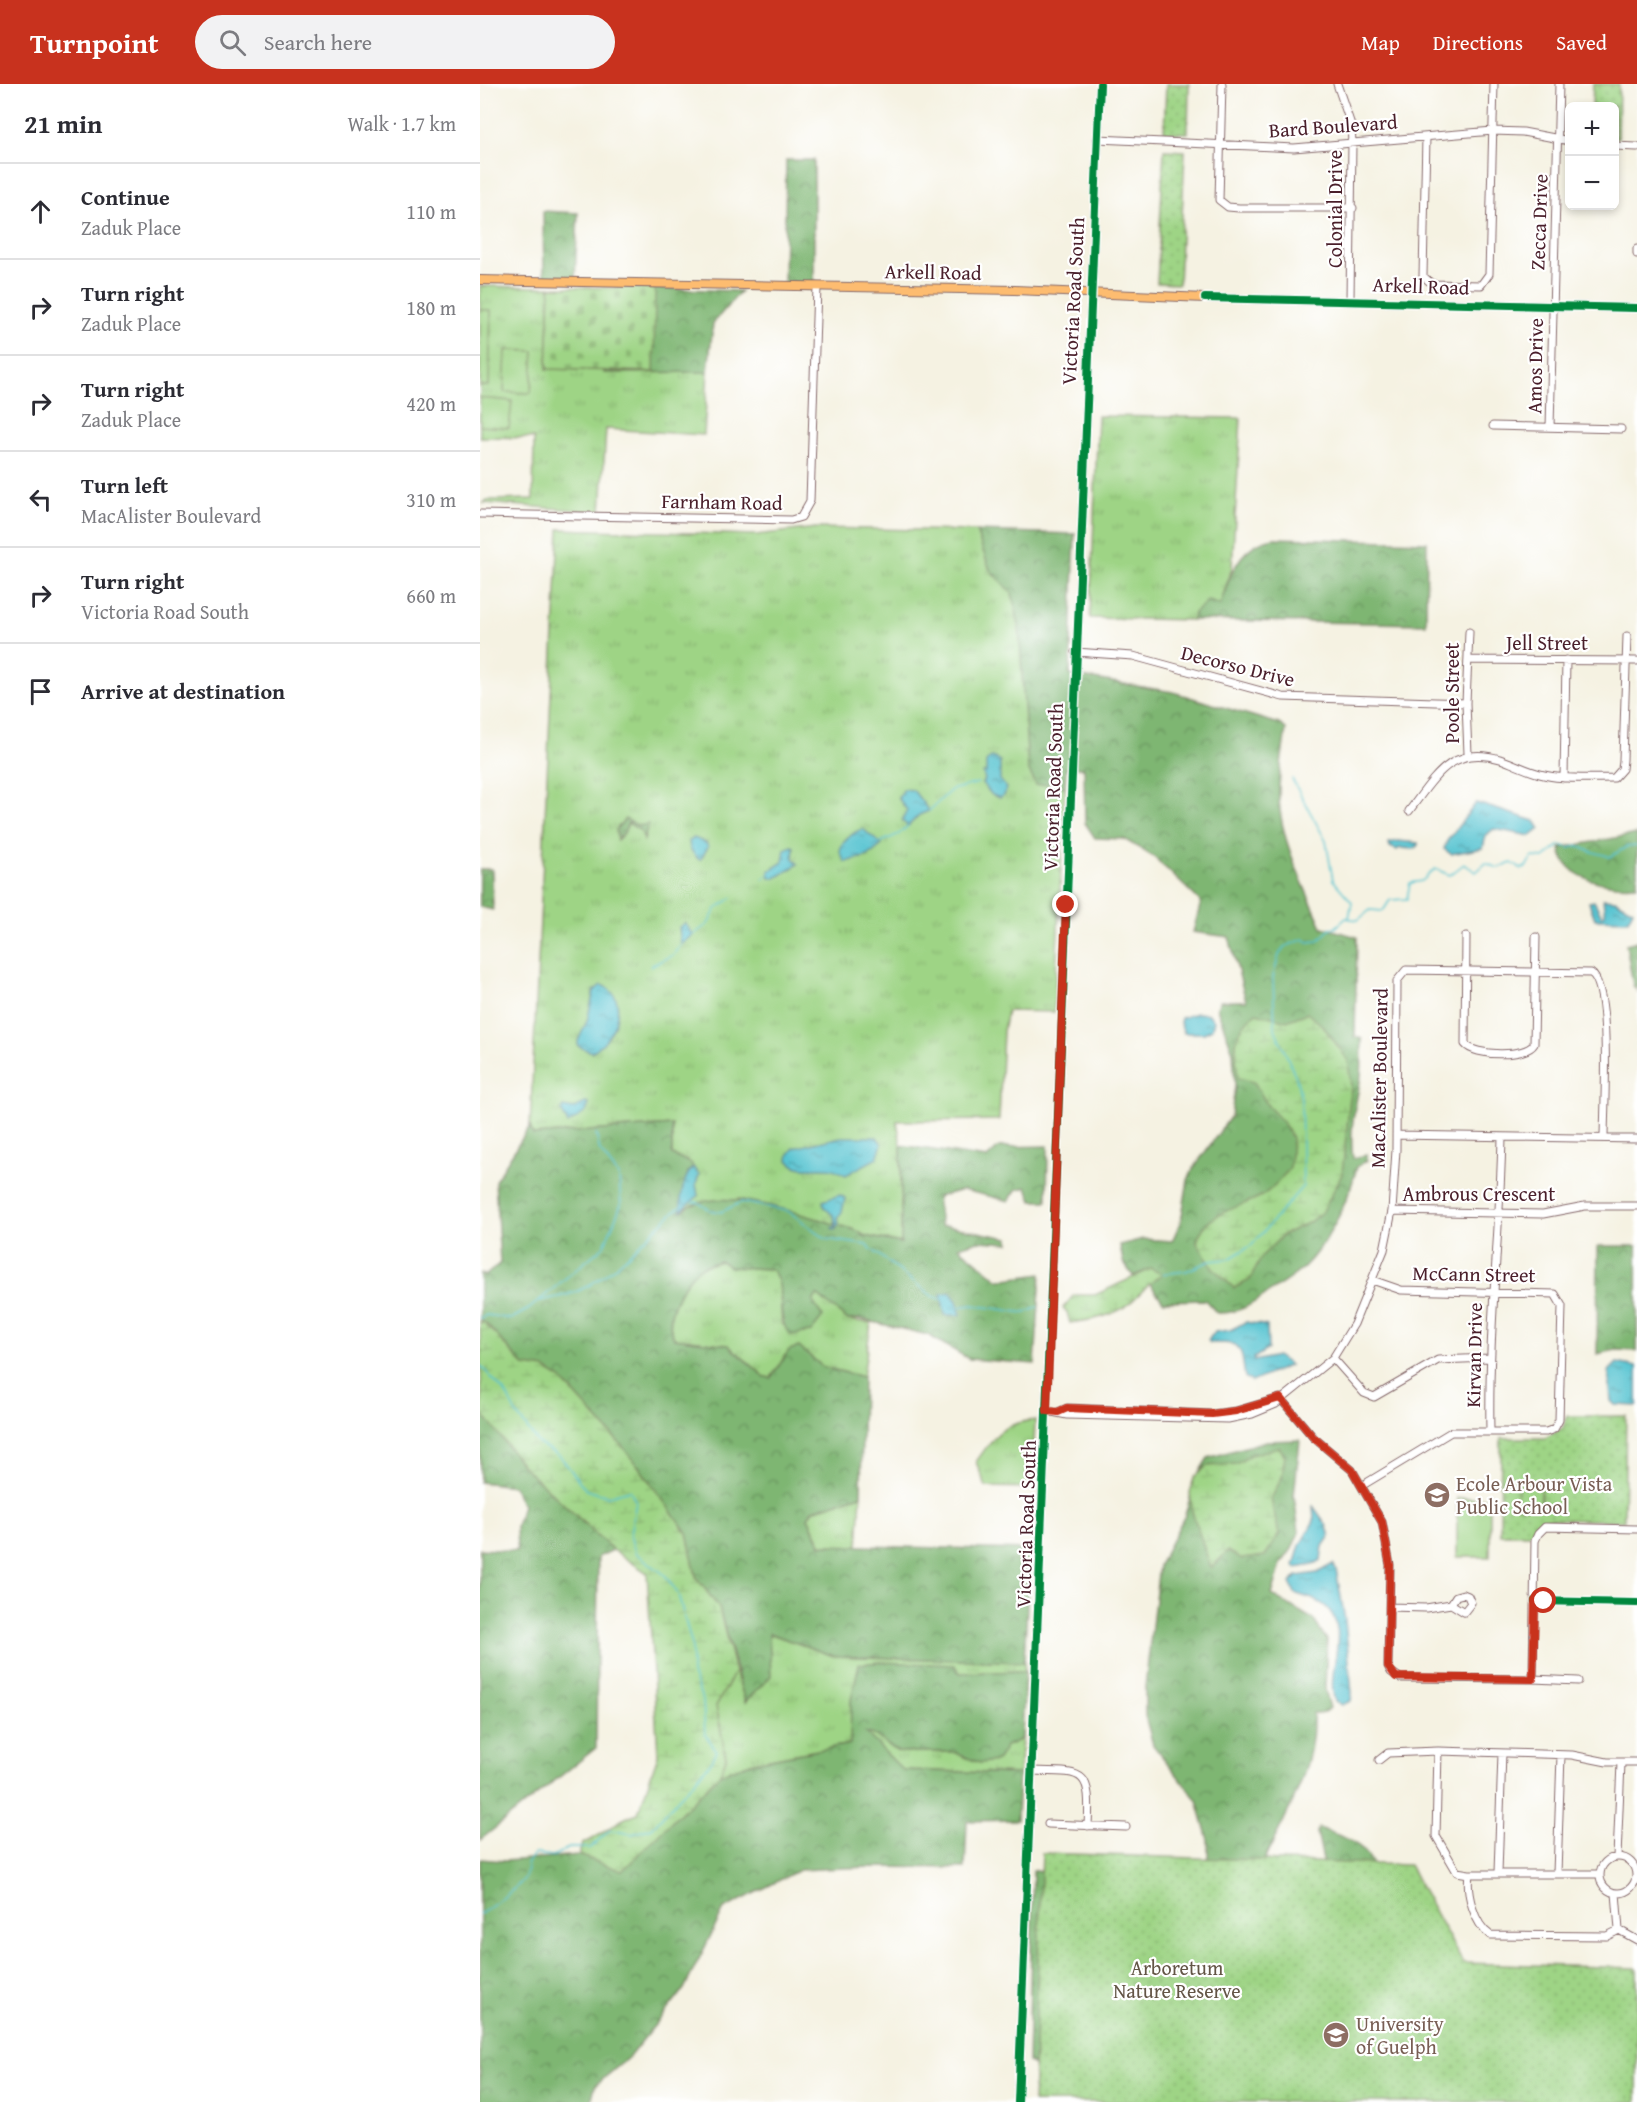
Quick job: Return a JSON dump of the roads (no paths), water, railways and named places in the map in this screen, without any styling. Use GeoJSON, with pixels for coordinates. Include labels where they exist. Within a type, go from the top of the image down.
{"type":"FeatureCollection","features":[{"type":"Feature","properties":{"kind":"main road","name":"Victoria Road South"},"geometry":{"type":"LineString","coordinates":[[1018,2102],[1047,1411],[1089,294],[1100,84]]}},
{"type":"Feature","properties":{"kind":"main road","name":"Arkell Road"},"geometry":{"type":"LineString","coordinates":[[480,280],[1637,308]]}},
{"type":"Feature","properties":{"kind":"street"},"geometry":{"type":"LineString","coordinates":[[1222,84],[1219,200],[1228,207],[1353,208]]}},
{"type":"Feature","properties":{"kind":"street","name":"Colonial Drive"},"geometry":{"type":"LineString","coordinates":[[1337,84],[1351,125],[1353,208],[1350,300]]}},
{"type":"Feature","properties":{"kind":"street"},"geometry":{"type":"LineString","coordinates":[[1426,137],[1424,279],[1432,284],[1478,286],[1486,281],[1489,274],[1494,84]]}},
{"type":"Feature","properties":{"kind":"street","name":"Zecca Drive"},"geometry":{"type":"LineString","coordinates":[[1553,306],[1559,84]]}},
{"type":"Feature","properties":{"kind":"street","name":"Bard Boulevard"},"geometry":{"type":"LineString","coordinates":[[1097,139],[1219,147],[1294,148],[1493,131],[1523,132],[1565,140]]}},
{"type":"Feature","properties":{"kind":"street"},"geometry":{"type":"LineString","coordinates":[[1619,146],[1637,147]]}},
{"type":"Feature","properties":{"kind":"street","name":"Farnham Road"},"geometry":{"type":"LineString","coordinates":[[480,514],[791,520],[801,517],[810,501],[817,287]]}},
{"type":"Feature","properties":{"kind":"street","name":"Amos Drive"},"geometry":{"type":"LineString","coordinates":[[1550,427],[1553,306]]}},
{"type":"Feature","properties":{"kind":"street"},"geometry":{"type":"LineString","coordinates":[[1493,426],[1621,429]]}},
{"type":"Feature","properties":{"kind":"street","name":"Poole Street"},"geometry":{"type":"LineString","coordinates":[[1468,754],[1469,632]]}},
{"type":"Feature","properties":{"kind":"street"},"geometry":{"type":"LineString","coordinates":[[1409,811],[1436,776],[1449,764],[1468,754],[1498,759],[1544,775],[1564,778],[1614,778],[1622,769],[1627,636]]}},
{"type":"Feature","properties":{"kind":"street","name":"Decorso Drive"},"geometry":{"type":"LineString","coordinates":[[1075,652],[1133,656],[1235,686],[1283,697],[1467,703]]}},
{"type":"Feature","properties":{"kind":"street","name":"Jell Street"},"geometry":{"type":"LineString","coordinates":[[1468,660],[1637,661]]}},
{"type":"Feature","properties":{"kind":"street"},"geometry":{"type":"LineString","coordinates":[[1564,778],[1566,660]]}},
{"type":"Feature","properties":{"kind":"street"},"geometry":{"type":"LineString","coordinates":[[1466,936],[1465,1041],[1467,1047],[1476,1052],[1522,1053],[1534,1044],[1536,937]]}},
{"type":"Feature","properties":{"kind":"street","name":"MacAlister Boulevard"},"geometry":{"type":"LineString","coordinates":[[1047,1411],[1067,1415],[1120,1414],[1228,1419],[1263,1410],[1276,1404],[1280,1398],[1303,1384],[1333,1358],[1351,1330],[1388,1235],[1392,1211],[1396,1135],[1399,976],[1410,969],[1591,972],[1599,980],[1605,1041],[1604,1138]]}},
{"type":"Feature","properties":{"kind":"street"},"geometry":{"type":"LineString","coordinates":[[1396,1135],[1637,1139]]}},
{"type":"Feature","properties":{"kind":"street","name":"Kirvan Drive"},"geometry":{"type":"LineString","coordinates":[[1490,1431],[1492,1290],[1501,1213],[1502,1137]]}},
{"type":"Feature","properties":{"kind":"street","name":"Ambrous Crescent"},"geometry":{"type":"LineString","coordinates":[[1392,1211],[1542,1214],[1585,1206],[1637,1206]]}},
{"type":"Feature","properties":{"kind":"street","name":"McCann Street"},"geometry":{"type":"LineString","coordinates":[[1363,1485],[1450,1432],[1546,1432],[1557,1425],[1562,1316],[1562,1306],[1555,1294],[1492,1290],[1401,1290],[1372,1280]]}},
{"type":"Feature","properties":{"kind":"street"},"geometry":{"type":"LineString","coordinates":[[1333,1358],[1364,1393],[1374,1396],[1438,1360],[1490,1358]]}},
{"type":"Feature","properties":{"kind":"street"},"geometry":{"type":"LineString","coordinates":[[1280,1398],[1313,1437],[1341,1459],[1363,1485],[1386,1533],[1390,1565],[1388,1666],[1396,1677],[1578,1681]]}},
{"type":"Feature","properties":{"kind":"street"},"geometry":{"type":"LineString","coordinates":[[1533,1679],[1535,1541],[1545,1527],[1637,1529]]}},
{"type":"Feature","properties":{"kind":"street"},"geometry":{"type":"LineString","coordinates":[[1535,1601],[1637,1603]]}},
{"type":"Feature","properties":{"kind":"street"},"geometry":{"type":"LineString","coordinates":[[1389,1607],[1426,1608],[1451,1604]]}},
{"type":"Feature","properties":{"kind":"street"},"geometry":{"type":"LineString","coordinates":[[1438,1751],[1436,1836],[1457,1872],[1469,1874],[1599,1874]]}},
{"type":"Feature","properties":{"kind":"street"},"geometry":{"type":"LineString","coordinates":[[1379,1760],[1388,1753],[1438,1751],[1561,1755],[1620,1763],[1637,1762]]}},
{"type":"Feature","properties":{"kind":"street"},"geometry":{"type":"LineString","coordinates":[[1498,1873],[1502,1753]]}},
{"type":"Feature","properties":{"kind":"street"},"geometry":{"type":"LineString","coordinates":[[1557,1874],[1561,1755]]}},
{"type":"Feature","properties":{"kind":"street"},"geometry":{"type":"LineString","coordinates":[[1617,1857],[1620,1763]]}},
{"type":"Feature","properties":{"kind":"street"},"geometry":{"type":"LineString","coordinates":[[1032,1772],[1073,1772],[1086,1781],[1089,1791],[1088,1826]]}},
{"type":"Feature","properties":{"kind":"street"},"geometry":{"type":"LineString","coordinates":[[1048,1824],[1126,1827]]}},
{"type":"Feature","properties":{"kind":"street"},"geometry":{"type":"LineString","coordinates":[[1617,1857],[1629,1861],[1636,1868],[1636,1880],[1630,1889],[1616,1893],[1604,1886],[1599,1874],[1606,1861],[1617,1857]]}},
{"type":"Feature","properties":{"kind":"street"},"geometry":{"type":"LineString","coordinates":[[1469,1874],[1468,1895],[1484,1931],[1490,1935],[1607,1936],[1619,1930]]}},
{"type":"Feature","properties":{"kind":"street"},"geometry":{"type":"LineString","coordinates":[[1616,1893],[1619,1930]]}},
{"type":"Feature","properties":{"kind":"street"},"geometry":{"type":"LineString","coordinates":[[1619,1930],[1637,1940]]}},
{"type":"Feature","properties":{"kind":"water"},"geometry":{"type":"Polygon","coordinates":[[[992,757],[1000,761],[1000,780],[1006,787],[1005,794],[1000,798],[992,795],[982,783],[985,780],[983,773],[986,773],[986,762],[992,757]]]}},
{"type":"Feature","properties":{"kind":"water"},"geometry":{"type":"Polygon","coordinates":[[[904,789],[913,790],[929,811],[919,815],[908,826],[902,821],[907,810],[898,798],[904,789]]]}},
{"type":"Feature","properties":{"kind":"water"},"geometry":{"type":"Polygon","coordinates":[[[1476,803],[1535,821],[1540,829],[1531,836],[1494,829],[1486,835],[1483,848],[1451,854],[1444,849],[1447,841],[1476,803]]]}},
{"type":"Feature","properties":{"kind":"water"},"geometry":{"type":"Polygon","coordinates":[[[863,829],[882,845],[868,856],[845,862],[840,852],[842,845],[852,835],[863,829]]]}},
{"type":"Feature","properties":{"kind":"water"},"geometry":{"type":"Polygon","coordinates":[[[694,838],[706,843],[708,847],[701,859],[698,859],[690,849],[689,841],[694,838]]]}},
{"type":"Feature","properties":{"kind":"water"},"geometry":{"type":"Polygon","coordinates":[[[1398,841],[1418,843],[1418,845],[1414,849],[1400,848],[1397,850],[1390,847],[1389,843],[1398,841]]]}},
{"type":"Feature","properties":{"kind":"water"},"geometry":{"type":"Polygon","coordinates":[[[794,847],[793,858],[798,864],[776,878],[770,878],[769,871],[783,862],[785,849],[794,847]]]}},
{"type":"Feature","properties":{"kind":"water"},"geometry":{"type":"Polygon","coordinates":[[[1603,899],[1615,900],[1633,910],[1628,920],[1595,919],[1589,902],[1594,901],[1602,916],[1605,914],[1603,899]]]}},
{"type":"Feature","properties":{"kind":"water"},"geometry":{"type":"Polygon","coordinates":[[[685,923],[693,935],[681,945],[679,927],[685,923]]]}},
{"type":"Feature","properties":{"kind":"water"},"geometry":{"type":"Polygon","coordinates":[[[601,985],[610,990],[616,998],[617,1018],[607,1038],[591,1052],[578,1046],[578,1041],[587,1021],[594,991],[601,985]]]}},
{"type":"Feature","properties":{"kind":"water"},"geometry":{"type":"Polygon","coordinates":[[[1196,1013],[1208,1014],[1214,1020],[1212,1029],[1204,1033],[1184,1033],[1180,1023],[1181,1018],[1196,1013]]]}},
{"type":"Feature","properties":{"kind":"water"},"geometry":{"type":"Polygon","coordinates":[[[585,1103],[589,1104],[586,1112],[568,1124],[562,1112],[563,1107],[573,1109],[585,1103]]]}},
{"type":"Feature","properties":{"kind":"water"},"geometry":{"type":"Polygon","coordinates":[[[841,1137],[877,1137],[882,1144],[877,1158],[846,1175],[827,1168],[798,1167],[788,1160],[794,1148],[841,1137]]]}},
{"type":"Feature","properties":{"kind":"water"},"geometry":{"type":"Polygon","coordinates":[[[693,1167],[699,1175],[696,1184],[698,1196],[681,1211],[683,1188],[693,1167]]]}},
{"type":"Feature","properties":{"kind":"water"},"geometry":{"type":"Polygon","coordinates":[[[840,1195],[845,1198],[842,1212],[838,1217],[839,1224],[835,1230],[832,1228],[836,1226],[834,1216],[824,1207],[823,1201],[840,1195]]]}},
{"type":"Feature","properties":{"kind":"water"},"geometry":{"type":"Polygon","coordinates":[[[950,1292],[957,1301],[961,1315],[945,1315],[941,1294],[950,1292]]]}},
{"type":"Feature","properties":{"kind":"water"},"geometry":{"type":"Polygon","coordinates":[[[1246,1322],[1267,1326],[1268,1349],[1254,1358],[1254,1361],[1277,1356],[1290,1365],[1252,1382],[1245,1377],[1241,1352],[1235,1345],[1210,1343],[1208,1340],[1215,1332],[1230,1330],[1246,1322]]]}},
{"type":"Feature","properties":{"kind":"water"},"geometry":{"type":"Polygon","coordinates":[[[1617,1363],[1637,1367],[1637,1406],[1615,1405],[1611,1401],[1609,1371],[1617,1363]]]}},
{"type":"Feature","properties":{"kind":"water"},"geometry":{"type":"Polygon","coordinates":[[[1313,1506],[1326,1524],[1330,1536],[1323,1546],[1321,1560],[1313,1565],[1296,1568],[1294,1566],[1300,1545],[1314,1521],[1313,1506]]]}},
{"type":"Feature","properties":{"kind":"water"},"geometry":{"type":"Polygon","coordinates":[[[1333,1564],[1336,1569],[1345,1620],[1352,1693],[1351,1701],[1342,1705],[1335,1701],[1333,1690],[1338,1639],[1333,1616],[1322,1604],[1295,1593],[1290,1583],[1297,1576],[1317,1573],[1333,1564]]]}},
{"type":"Feature","properties":{"kind":"waterway"},"geometry":{"type":"LineString","coordinates":[[1292,779],[1326,841],[1333,880],[1352,902],[1349,918]]}},
{"type":"Feature","properties":{"kind":"waterway"},"geometry":{"type":"LineString","coordinates":[[929,811],[951,790],[978,783]]}},
{"type":"Feature","properties":{"kind":"waterway"},"geometry":{"type":"LineString","coordinates":[[879,843],[899,834],[908,826]]}},
{"type":"Feature","properties":{"kind":"waterway"},"geometry":{"type":"LineString","coordinates":[[1162,1274],[1186,1271],[1210,1261],[1229,1259],[1252,1245],[1303,1186],[1301,1098],[1296,1077],[1275,1029],[1273,977],[1279,955],[1284,947],[1304,939],[1308,942],[1318,941],[1346,918],[1358,920],[1370,910],[1383,911],[1390,900],[1407,899],[1410,883],[1422,881],[1435,869],[1450,875],[1464,864],[1476,872],[1486,863],[1498,868],[1512,863],[1521,869],[1526,867],[1532,857],[1544,858],[1560,845],[1570,848],[1577,845],[1610,857],[1626,847],[1637,846]]}},
{"type":"Feature","properties":{"kind":"waterway"},"geometry":{"type":"LineString","coordinates":[[763,879],[768,875]]}},
{"type":"Feature","properties":{"kind":"waterway"},"geometry":{"type":"LineString","coordinates":[[693,935],[708,924],[716,909],[732,898]]}},
{"type":"Feature","properties":{"kind":"waterway"},"geometry":{"type":"LineString","coordinates":[[650,966],[673,955],[681,945]]}},
{"type":"Feature","properties":{"kind":"waterway"},"geometry":{"type":"LineString","coordinates":[[480,1318],[487,1315],[511,1319],[529,1309],[604,1246],[621,1205],[619,1176],[600,1151],[596,1134]]}},
{"type":"Feature","properties":{"kind":"waterway"},"geometry":{"type":"LineString","coordinates":[[693,1202],[698,1202],[710,1210],[721,1212],[742,1202],[788,1211],[826,1239],[866,1245],[932,1296],[941,1299]]}},
{"type":"Feature","properties":{"kind":"waterway"},"geometry":{"type":"LineString","coordinates":[[539,1301],[570,1294],[595,1282],[621,1262],[681,1206]]}},
{"type":"Feature","properties":{"kind":"waterway"},"geometry":{"type":"LineString","coordinates":[[957,1307],[973,1305],[1025,1313],[1038,1307]]}},
{"type":"Feature","properties":{"kind":"waterway"},"geometry":{"type":"LineString","coordinates":[[480,1365],[507,1395],[515,1412],[539,1444],[560,1456],[586,1490],[608,1496],[630,1490],[636,1502],[630,1534],[633,1546],[636,1553],[665,1575],[678,1594],[692,1645],[692,1674],[703,1701],[705,1734],[717,1751],[712,1761],[652,1828],[632,1834],[610,1830],[590,1848],[569,1848],[553,1856],[535,1854],[527,1864],[524,1879],[480,1914]]}},
{"type":"Feature","properties":{"kind":"place","name":"Ecole Arbour Vista Public School"},"geometry":{"type":"Point","coordinates":[1437,1495]}},
{"type":"Feature","properties":{"kind":"place","name":"University of Guelph"},"geometry":{"type":"Point","coordinates":[1336,2035]}},
{"type":"Feature","properties":{"kind":"park label","name":"Arboretum Nature Reserve"},"geometry":{"type":"Point","coordinates":[1177,1980]}}]}
